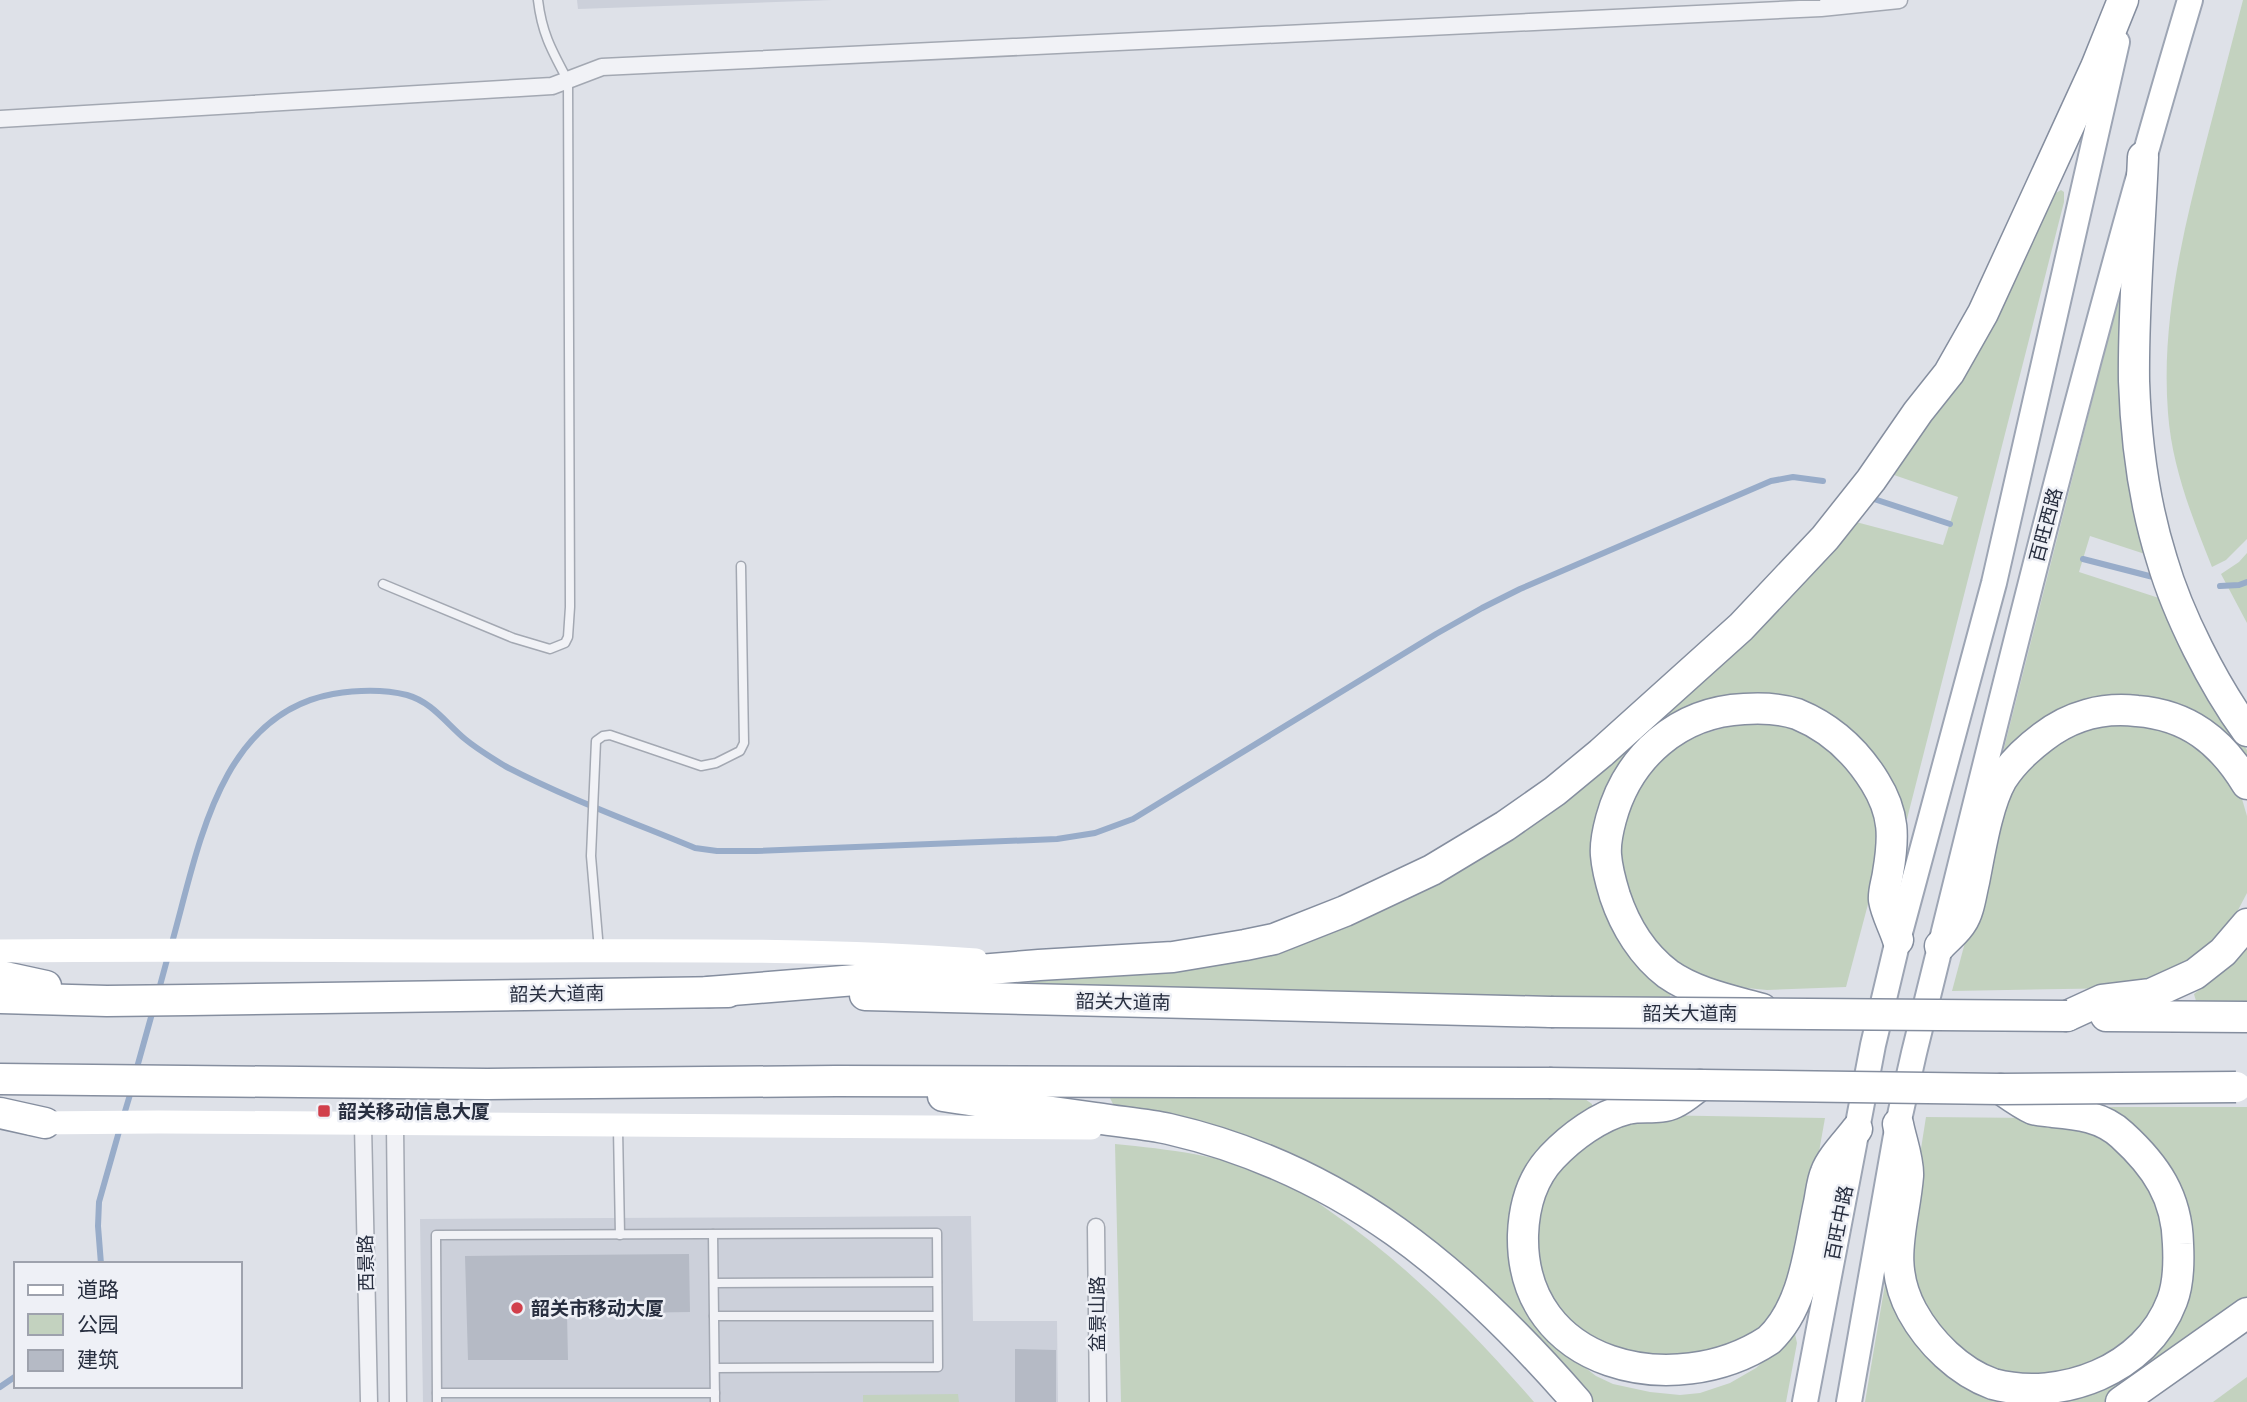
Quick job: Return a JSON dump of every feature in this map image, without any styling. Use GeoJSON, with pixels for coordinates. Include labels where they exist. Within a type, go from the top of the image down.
{"type":"FeatureCollection","features":[{"type":"Feature","properties":{"kind":"highway"},"geometry":{"type":"LineString","coordinates":[[708,992],[1173,957],[1274,939],[1315,924],[1432,870],[1506,826],[1555,791],[1639,720],[1741,627],[1825,538],[1871,480],[1949,373],[1983,313],[2124,0]]}},
{"type":"Feature","properties":{"kind":"highway"},"geometry":{"type":"LineString","coordinates":[[2143,157],[2134,380],[2149,506],[2162,560],[2174,594],[2214,676],[2247,731]]}},
{"type":"Feature","properties":{"kind":"highway"},"geometry":{"type":"LineString","coordinates":[[1777,1014],[1711,995],[1682,982],[1656,964],[1641,947],[1619,909],[1611,883],[1606,854],[1615,803],[1640,760],[1657,743],[1692,721],[1735,709],[1754,708],[1794,713],[1834,735],[1851,749],[1876,783],[1891,818],[1893,842],[1884,899],[1898,940]]}},
{"type":"Feature","properties":{"kind":"highway"},"geometry":{"type":"LineString","coordinates":[[1941,946],[1964,921],[1993,802],[2002,780],[2018,758],[2032,745],[2072,719],[2096,712],[2124,709],[2161,713],[2186,723],[2215,743],[2236,766],[2247,784]]}},
{"type":"Feature","properties":{"kind":"highway"},"geometry":{"type":"LineString","coordinates":[[2067,1016],[2102,1000],[2151,994],[2172,986],[2208,965],[2242,930]]}},
{"type":"Feature","properties":{"kind":"highway"},"geometry":{"type":"LineString","coordinates":[[0,976],[121,1001]]}},
{"type":"Feature","properties":{"kind":"highway","name":"韶关大道南"},"geometry":{"type":"LineString","coordinates":[[0,998],[121,1001],[708,992],[1551,1012],[2240,1017]]}},
{"type":"Feature","properties":{"kind":"highway"},"geometry":{"type":"LineString","coordinates":[[0,1079],[487,1084],[835,1081],[1549,1083],[2001,1089],[2241,1087]]}},
{"type":"Feature","properties":{"kind":"highway"},"geometry":{"type":"LineString","coordinates":[[835,1081],[1168,1129],[1245,1150],[1321,1184],[1399,1232],[1534,1353],[1577,1402]]}},
{"type":"Feature","properties":{"kind":"highway"},"geometry":{"type":"LineString","coordinates":[[1700,1085],[1672,1104],[1627,1109],[1579,1134],[1554,1155],[1542,1170],[1527,1199],[1524,1220],[1527,1275],[1544,1314],[1570,1346],[1586,1359],[1602,1368],[1634,1379],[1667,1382],[1708,1376],[1749,1356],[1779,1331],[1799,1293],[1826,1171],[1857,1129]]}},
{"type":"Feature","properties":{"kind":"highway"},"geometry":{"type":"LineString","coordinates":[[1898,1124],[1908,1174],[1897,1243],[1903,1288],[1910,1308],[1922,1327],[1954,1362],[1980,1379],[2007,1388],[2023,1391],[2069,1387],[2087,1382],[2121,1364],[2144,1345],[2172,1301],[2178,1278],[2178,1232],[2167,1189],[2154,1167],[2121,1133],[2108,1124],[2074,1114],[2034,1110],[2001,1089]]}},
{"type":"Feature","properties":{"kind":"highway"},"geometry":{"type":"LineString","coordinates":[[0,1113],[45,1124]]}},
{"type":"Feature","properties":{"kind":"highway"},"geometry":{"type":"LineString","coordinates":[[2121,1402],[2247,1313]]}},
{"type":"Feature","properties":{"kind":"main road","name":"百旺西路"},"geometry":{"type":"LineString","coordinates":[[1873,1045],[1898,940],[1994,583],[2124,0]]}},
{"type":"Feature","properties":{"kind":"main road","name":"百旺西路"},"geometry":{"type":"LineString","coordinates":[[1898,1124],[2029,587],[2143,157],[2190,0]]}},
{"type":"Feature","properties":{"kind":"main road","name":"百旺中路"},"geometry":{"type":"LineString","coordinates":[[1805,1402],[1873,1045]]}},
{"type":"Feature","properties":{"kind":"main road"},"geometry":{"type":"LineString","coordinates":[[1849,1402],[1898,1124]]}},
{"type":"Feature","properties":{"kind":"street"},"geometry":{"type":"LineString","coordinates":[[0,119],[552,86],[602,67],[1821,8],[1899,0]]}},
{"type":"Feature","properties":{"kind":"street"},"geometry":{"type":"LineString","coordinates":[[0,951],[204,948],[822,951],[891,953],[1039,965]]}},
{"type":"Feature","properties":{"kind":"street"},"geometry":{"type":"LineString","coordinates":[[0,1123],[1168,1129]]}},
{"type":"Feature","properties":{"kind":"street","name":"西景路"},"geometry":{"type":"LineString","coordinates":[[363,1125],[369,1402]]}},
{"type":"Feature","properties":{"kind":"street","name":"西景路"},"geometry":{"type":"LineString","coordinates":[[395,1125],[398,1402]]}},
{"type":"Feature","properties":{"kind":"street","name":"盆景山路"},"geometry":{"type":"LineString","coordinates":[[1096,1227],[1097,1402]]}},
{"type":"Feature","properties":{"kind":"lane"},"geometry":{"type":"LineString","coordinates":[[383,584],[513,638],[544,648],[562,646],[568,638],[568,81],[546,41],[538,0]]}},
{"type":"Feature","properties":{"kind":"lane"},"geometry":{"type":"LineString","coordinates":[[599,951],[591,856],[596,741],[607,735],[701,766],[735,755],[743,748],[741,566]]}},
{"type":"Feature","properties":{"kind":"lane"},"geometry":{"type":"LineString","coordinates":[[618,1126],[620,1235]]}},
{"type":"Feature","properties":{"kind":"lane"},"geometry":{"type":"LineString","coordinates":[[713,1234],[715,1397],[437,1397],[436,1236],[713,1234],[937,1233],[937,1367],[715,1368]]}},
{"type":"Feature","properties":{"kind":"lane"},"geometry":{"type":"LineString","coordinates":[[714,1283],[937,1282]]}},
{"type":"Feature","properties":{"kind":"lane"},"geometry":{"type":"LineString","coordinates":[[714,1316],[937,1316]]}},
{"type":"Feature","properties":{"kind":"shaded area"},"geometry":{"type":"Polygon","coordinates":[[[577,0],[832,0],[578,9],[577,0]]]}},
{"type":"Feature","properties":{"kind":"shaded area"},"geometry":{"type":"Polygon","coordinates":[[[971,1216],[973,1321],[1057,1321],[1058,1402],[423,1402],[420,1219],[971,1216]]]}},
{"type":"Feature","properties":{"kind":"green space"},"geometry":{"type":"Polygon","coordinates":[[[2243,0],[2247,0],[2247,539],[2226,560],[2212,567],[2190,511],[2170,433],[2168,346],[2175,280],[2188,215],[2243,0]]]}},
{"type":"Feature","properties":{"kind":"green space"},"geometry":{"type":"Polygon","coordinates":[[[2061,190],[2064,192],[2064,202],[1907,819],[1901,818],[1822,713],[1654,734],[1597,884],[1602,905],[1612,924],[1673,991],[1669,998],[1043,992],[1028,987],[1034,980],[1200,966],[1414,890],[1856,522],[1943,545],[1958,497],[1894,475],[1964,370],[2054,194],[2061,190]]]}},
{"type":"Feature","properties":{"kind":"green space"},"geometry":{"type":"Polygon","coordinates":[[[2124,285],[2148,555],[2090,536],[2079,572],[2162,599],[2231,727],[2247,750],[2247,763],[2167,703],[2002,756],[2121,286],[2124,285]]]}},
{"type":"Feature","properties":{"kind":"green space"},"geometry":{"type":"Polygon","coordinates":[[[2247,553],[2247,623],[2221,574],[2247,553]]]}},
{"type":"Feature","properties":{"kind":"green space"},"geometry":{"type":"Polygon","coordinates":[[[1747,721],[1770,722],[1809,731],[1846,764],[1873,804],[1884,844],[1846,987],[1767,990],[1716,985],[1664,957],[1635,916],[1620,868],[1621,841],[1624,818],[1646,777],[1675,748],[1696,736],[1747,721]]]}},
{"type":"Feature","properties":{"kind":"green space"},"geometry":{"type":"Polygon","coordinates":[[[2117,723],[2146,725],[2189,739],[2225,771],[2242,799],[2247,816],[2247,893],[2226,933],[2190,963],[2126,988],[1952,991],[2006,789],[2030,764],[2069,737],[2117,723]]]}},
{"type":"Feature","properties":{"kind":"green space"},"geometry":{"type":"Polygon","coordinates":[[[2247,946],[2247,1001],[2196,1001],[2194,994],[2229,967],[2247,946]]]}},
{"type":"Feature","properties":{"kind":"green space"},"geometry":{"type":"Polygon","coordinates":[[[1117,1093],[1585,1099],[1592,1107],[1517,1199],[1560,1348],[1596,1376],[1613,1384],[1680,1395],[1700,1393],[1730,1383],[1756,1368],[1795,1334],[1797,1343],[1786,1402],[1593,1402],[1541,1344],[1488,1293],[1181,1122],[1113,1104],[1110,1098],[1117,1093]]]}},
{"type":"Feature","properties":{"kind":"green space"},"geometry":{"type":"Polygon","coordinates":[[[2106,1107],[2247,1107],[2247,1300],[2104,1402],[2046,1402],[2108,1384],[2193,1254],[2106,1107]]]}},
{"type":"Feature","properties":{"kind":"green space"},"geometry":{"type":"Polygon","coordinates":[[[1649,1115],[1825,1118],[1801,1253],[1783,1307],[1720,1363],[1595,1351],[1547,1297],[1535,1238],[1541,1206],[1556,1174],[1604,1132],[1649,1115]]]}},
{"type":"Feature","properties":{"kind":"green space"},"geometry":{"type":"Polygon","coordinates":[[[1926,1117],[2040,1118],[2098,1133],[2125,1155],[2151,1189],[2165,1229],[2164,1269],[2159,1291],[2152,1309],[2139,1329],[2123,1345],[2089,1367],[2039,1377],[1994,1372],[1946,1339],[1914,1285],[1910,1218],[1926,1117]]]}},
{"type":"Feature","properties":{"kind":"green space"},"geometry":{"type":"Polygon","coordinates":[[[1115,1144],[1183,1152],[1227,1161],[1270,1175],[1301,1191],[1387,1254],[1413,1277],[1463,1325],[1534,1402],[1121,1402],[1115,1144]]]}},
{"type":"Feature","properties":{"kind":"green space"},"geometry":{"type":"Polygon","coordinates":[[[1885,1284],[1891,1299],[2021,1402],[1865,1402],[1885,1284]]]}},
{"type":"Feature","properties":{"kind":"green space"},"geometry":{"type":"Polygon","coordinates":[[[2247,1377],[2247,1402],[2213,1402],[2247,1377]]]}},
{"type":"Feature","properties":{"kind":"green space"},"geometry":{"type":"Polygon","coordinates":[[[958,1394],[959,1402],[863,1402],[863,1395],[958,1394]]]}},
{"type":"Feature","properties":{"kind":"building"},"geometry":{"type":"Polygon","coordinates":[[[689,1254],[690,1312],[567,1314],[568,1360],[468,1360],[465,1256],[689,1254]]]}},
{"type":"Feature","properties":{"kind":"building"},"geometry":{"type":"Polygon","coordinates":[[[1015,1349],[1056,1350],[1056,1402],[1015,1402],[1015,1349]]]}},
{"type":"Feature","properties":{"kind":"waterway"},"geometry":{"type":"LineString","coordinates":[[171,946],[204,830],[219,793],[238,758],[263,729],[294,707],[333,694],[379,691],[416,698],[470,743],[505,766],[575,799],[695,848],[756,851],[1057,839],[1095,833],[1133,819],[1436,634],[1520,589],[1771,481],[1793,477],[1823,481]]}},
{"type":"Feature","properties":{"kind":"waterway"},"geometry":{"type":"LineString","coordinates":[[1871,498],[1950,524]]}},
{"type":"Feature","properties":{"kind":"waterway"},"geometry":{"type":"LineString","coordinates":[[2083,559],[2157,578]]}},
{"type":"Feature","properties":{"kind":"waterway"},"geometry":{"type":"LineString","coordinates":[[2220,586],[2247,582]]}},
{"type":"Feature","properties":{"kind":"waterway"},"geometry":{"type":"LineString","coordinates":[[158,993],[168,956]]}},
{"type":"Feature","properties":{"kind":"waterway"},"geometry":{"type":"LineString","coordinates":[[136,1071],[153,1010]]}},
{"type":"Feature","properties":{"kind":"waterway"},"geometry":{"type":"LineString","coordinates":[[123,1118],[132,1088]]}},
{"type":"Feature","properties":{"kind":"waterway"},"geometry":{"type":"LineString","coordinates":[[101,1262],[99,1202],[120,1128]]}},
{"type":"Feature","properties":{"kind":"waterway"},"geometry":{"type":"LineString","coordinates":[[0,1387],[14,1377]]}},
{"type":"Feature","properties":{"kind":"place","name":"韶关移动信息大厦"},"geometry":{"type":"Point","coordinates":[324,1111]}},
{"type":"Feature","properties":{"kind":"place","name":"韶关市移动大厦"},"geometry":{"type":"Point","coordinates":[517,1308]}}]}
